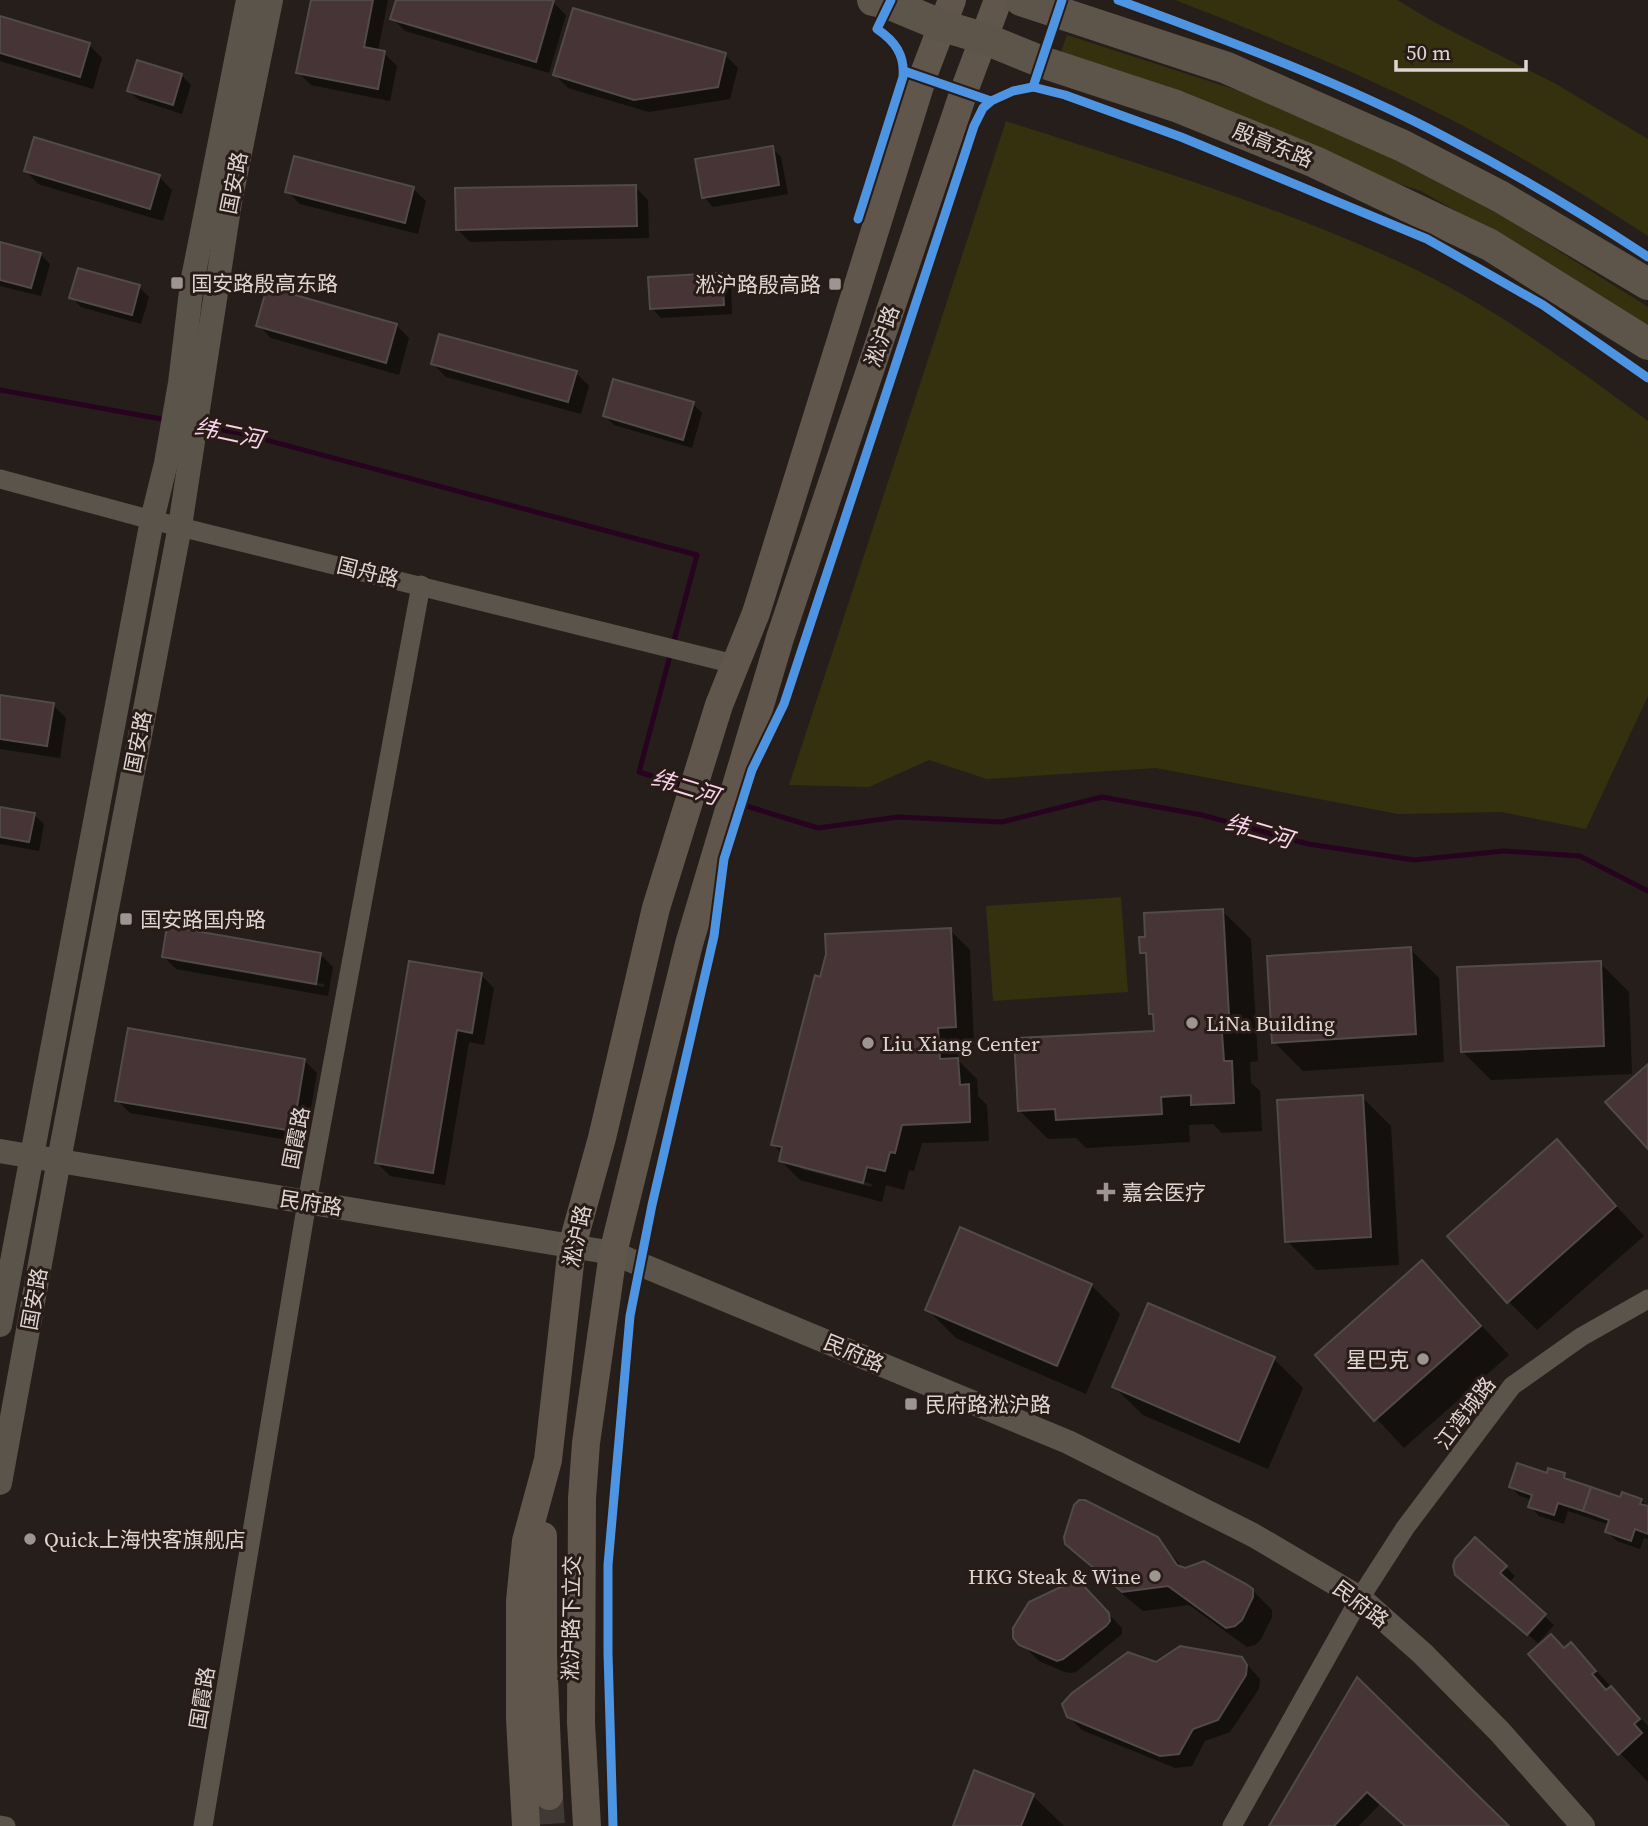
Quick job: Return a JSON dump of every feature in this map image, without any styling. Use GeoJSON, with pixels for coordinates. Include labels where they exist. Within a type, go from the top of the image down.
{"type":"FeatureCollection","features":[{"type":"Feature","properties":{"kind":"main road","name":"殷高东路"},"geometry":{"type":"LineString","coordinates":[[873,0],[948,13],[983,38],[1042,62],[1175,106],[1315,162],[1490,244],[1648,344]]}},
{"type":"Feature","properties":{"kind":"main road","name":"淞沪路"},"geometry":{"type":"LineString","coordinates":[[587,1826],[581,1723],[582,1498],[586,1443],[612,1253],[689,944],[769,674],[998,0]]}},
{"type":"Feature","properties":{"kind":"main road"},"geometry":{"type":"LineString","coordinates":[[1021,0],[1227,68],[1403,146],[1501,197],[1648,285]]}},
{"type":"Feature","properties":{"kind":"main road","name":"淞沪路"},"geometry":{"type":"LineString","coordinates":[[526,1826],[520,1719],[520,1601],[526,1541],[548,1460],[572,1246],[601,1139],[656,908],[719,705],[756,613],[919,86],[948,13]]}},
{"type":"Feature","properties":{"kind":"main road","name":"淞沪路下立交"},"geometry":{"type":"LineString","coordinates":[[548,1460],[542,1589],[544,1709],[562,1795],[570,1703],[569,1618],[573,1527],[586,1443]]}},
{"type":"Feature","properties":{"kind":"street","name":"国安路"},"geometry":{"type":"LineString","coordinates":[[191,386],[192,284],[248,0]]}},
{"type":"Feature","properties":{"kind":"street","name":"国安路"},"geometry":{"type":"LineString","coordinates":[[0,1483],[180,526],[177,464],[191,386],[271,0]]}},
{"type":"Feature","properties":{"kind":"street","name":"国安路"},"geometry":{"type":"LineString","coordinates":[[0,1325],[152,520],[177,464]]}},
{"type":"Feature","properties":{"kind":"street","name":"国舟路"},"geometry":{"type":"LineString","coordinates":[[0,479],[152,520],[735,664]]}},
{"type":"Feature","properties":{"kind":"street","name":"国霞路"},"geometry":{"type":"LineString","coordinates":[[204,1826],[307,1202],[421,585]]}},
{"type":"Feature","properties":{"kind":"street"},"geometry":{"type":"LineString","coordinates":[[735,664],[769,674]]}},
{"type":"Feature","properties":{"kind":"street","name":"民府路"},"geometry":{"type":"LineString","coordinates":[[0,1151],[612,1253],[1068,1442],[1253,1535],[1360,1598],[1423,1654],[1500,1732],[1583,1826]]}},
{"type":"Feature","properties":{"kind":"street","name":"江湾城路"},"geometry":{"type":"LineString","coordinates":[[1232,1826],[1360,1598],[1405,1528],[1513,1386],[1581,1337],[1648,1299]]}},
{"type":"Feature","properties":{"kind":"street"},"geometry":{"type":"LineString","coordinates":[[0,1825],[6,1826]]}},
{"type":"Feature","properties":{"kind":"shaded area"},"geometry":{"type":"Polygon","coordinates":[[[1175,0],[1397,0],[1434,22],[1556,84],[1648,139],[1648,236],[1539,168],[1426,107],[1302,51],[1175,0]]]}},
{"type":"Feature","properties":{"kind":"shaded area"},"geometry":{"type":"Polygon","coordinates":[[[1067,35],[1261,98],[1363,143],[1503,216],[1648,307],[1648,327],[1550,264],[1421,191],[1381,178],[1156,83],[1060,54],[1067,35]]]}},
{"type":"Feature","properties":{"kind":"shaded area"},"geometry":{"type":"Polygon","coordinates":[[[1006,121],[1158,170],[1308,223],[1406,265],[1500,317],[1561,357],[1648,421],[1648,696],[1586,829],[1501,812],[1398,814],[1156,768],[987,779],[929,760],[869,787],[789,785],[1006,121]]]}},
{"type":"Feature","properties":{"kind":"shaded area"},"geometry":{"type":"Polygon","coordinates":[[[1121,897],[1128,992],[993,1001],[986,906],[1121,897]]]}},
{"type":"Feature","properties":{"kind":"building"},"geometry":{"type":"Polygon","coordinates":[[[311,0],[373,0],[364,47],[385,51],[378,89],[296,73],[311,0]]]}},
{"type":"Feature","properties":{"kind":"building"},"geometry":{"type":"Polygon","coordinates":[[[396,0],[554,0],[536,62],[390,19],[396,0]]]}},
{"type":"Feature","properties":{"kind":"building"},"geometry":{"type":"Polygon","coordinates":[[[573,8],[726,53],[718,87],[634,100],[553,75],[573,8]]]}},
{"type":"Feature","properties":{"kind":"building"},"geometry":{"type":"Polygon","coordinates":[[[0,16],[90,43],[80,77],[0,53],[0,16]]]}},
{"type":"Feature","properties":{"kind":"building"},"geometry":{"type":"Polygon","coordinates":[[[137,60],[182,74],[173,105],[127,91],[137,60]]]}},
{"type":"Feature","properties":{"kind":"building"},"geometry":{"type":"Polygon","coordinates":[[[34,137],[160,175],[150,209],[24,171],[34,137]]]}},
{"type":"Feature","properties":{"kind":"building"},"geometry":{"type":"Polygon","coordinates":[[[773,146],[779,185],[702,198],[695,159],[773,146]]]}},
{"type":"Feature","properties":{"kind":"building"},"geometry":{"type":"Polygon","coordinates":[[[294,156],[414,187],[405,223],[285,192],[294,156]]]}},
{"type":"Feature","properties":{"kind":"building"},"geometry":{"type":"Polygon","coordinates":[[[636,185],[637,226],[456,230],[455,188],[636,185]]]}},
{"type":"Feature","properties":{"kind":"building"},"geometry":{"type":"Polygon","coordinates":[[[0,242],[41,253],[31,288],[0,280],[0,242]]]}},
{"type":"Feature","properties":{"kind":"building"},"geometry":{"type":"Polygon","coordinates":[[[78,268],[140,285],[132,315],[69,298],[78,268]]]}},
{"type":"Feature","properties":{"kind":"building"},"geometry":{"type":"Polygon","coordinates":[[[722,273],[724,305],[650,309],[648,277],[722,273]]]}},
{"type":"Feature","properties":{"kind":"building"},"geometry":{"type":"Polygon","coordinates":[[[267,287],[397,324],[386,363],[256,326],[267,287]]]}},
{"type":"Feature","properties":{"kind":"building"},"geometry":{"type":"Polygon","coordinates":[[[439,334],[577,371],[568,402],[431,364],[439,334]]]}},
{"type":"Feature","properties":{"kind":"building"},"geometry":{"type":"Polygon","coordinates":[[[613,379],[694,402],[683,440],[603,416],[613,379]]]}},
{"type":"Feature","properties":{"kind":"building"},"geometry":{"type":"Polygon","coordinates":[[[0,695],[54,703],[47,746],[0,739],[0,695]]]}},
{"type":"Feature","properties":{"kind":"building"},"geometry":{"type":"Polygon","coordinates":[[[0,807],[35,813],[29,842],[0,837],[0,807]]]}},
{"type":"Feature","properties":{"kind":"building","name":"LiNa Building"},"geometry":{"type":"Polygon","coordinates":[[[1223,909],[1230,1033],[1222,1033],[1224,1061],[1232,1061],[1234,1103],[1191,1105],[1191,1095],[1161,1097],[1162,1114],[1056,1120],[1055,1109],[1018,1111],[1014,1038],[1154,1031],[1153,1014],[1149,1014],[1146,953],[1140,953],[1139,937],[1145,937],[1144,913],[1223,909]]]}},
{"type":"Feature","properties":{"kind":"building"},"geometry":{"type":"Polygon","coordinates":[[[167,926],[321,953],[316,984],[162,957],[167,926]]]}},
{"type":"Feature","properties":{"kind":"building","name":"Liu Xiang Center"},"geometry":{"type":"Polygon","coordinates":[[[951,928],[956,1027],[938,1028],[940,1059],[958,1058],[960,1085],[969,1084],[970,1122],[902,1125],[895,1153],[890,1152],[885,1171],[867,1167],[863,1183],[779,1161],[782,1147],[771,1145],[815,975],[820,977],[826,954],[825,934],[951,928]]]}},
{"type":"Feature","properties":{"kind":"building"},"geometry":{"type":"Polygon","coordinates":[[[1411,947],[1416,1034],[1272,1043],[1267,956],[1411,947]]]}},
{"type":"Feature","properties":{"kind":"building"},"geometry":{"type":"Polygon","coordinates":[[[409,961],[482,973],[472,1033],[457,1030],[433,1173],[375,1163],[409,961]]]}},
{"type":"Feature","properties":{"kind":"building"},"geometry":{"type":"Polygon","coordinates":[[[1601,961],[1604,1046],[1461,1052],[1457,967],[1601,961]]]}},
{"type":"Feature","properties":{"kind":"building"},"geometry":{"type":"Polygon","coordinates":[[[128,1028],[305,1059],[293,1131],[115,1101],[128,1028]]]}},
{"type":"Feature","properties":{"kind":"building"},"geometry":{"type":"Polygon","coordinates":[[[1648,1064],[1648,1149],[1605,1102],[1648,1064]]]}},
{"type":"Feature","properties":{"kind":"building"},"geometry":{"type":"Polygon","coordinates":[[[1363,1095],[1371,1237],[1285,1242],[1277,1100],[1363,1095]]]}},
{"type":"Feature","properties":{"kind":"building"},"geometry":{"type":"Polygon","coordinates":[[[1557,1139],[1616,1206],[1507,1303],[1447,1236],[1557,1139]]]}},
{"type":"Feature","properties":{"kind":"building"},"geometry":{"type":"Polygon","coordinates":[[[960,1227],[1092,1284],[1057,1366],[925,1310],[960,1227]]]}},
{"type":"Feature","properties":{"kind":"building"},"geometry":{"type":"Polygon","coordinates":[[[1422,1260],[1481,1326],[1374,1421],[1315,1355],[1422,1260]]]}},
{"type":"Feature","properties":{"kind":"building"},"geometry":{"type":"Polygon","coordinates":[[[1148,1303],[1275,1357],[1239,1442],[1112,1387],[1148,1303]]]}},
{"type":"Feature","properties":{"kind":"building"},"geometry":{"type":"Polygon","coordinates":[[[1517,1463],[1547,1473],[1548,1468],[1565,1473],[1564,1478],[1591,1487],[1583,1511],[1558,1503],[1554,1515],[1528,1507],[1532,1495],[1509,1487],[1517,1463]]]}},
{"type":"Feature","properties":{"kind":"building"},"geometry":{"type":"Polygon","coordinates":[[[1591,1487],[1620,1497],[1622,1492],[1642,1499],[1640,1504],[1648,1506],[1648,1534],[1635,1529],[1631,1541],[1605,1532],[1609,1520],[1583,1511],[1591,1487]]]}},
{"type":"Feature","properties":{"kind":"building"},"geometry":{"type":"Polygon","coordinates":[[[1079,1500],[1085,1500],[1158,1537],[1177,1565],[1185,1568],[1204,1561],[1253,1589],[1253,1597],[1242,1620],[1235,1626],[1226,1628],[1168,1586],[1122,1592],[1065,1544],[1064,1537],[1074,1505],[1079,1500]]]}},
{"type":"Feature","properties":{"kind":"building"},"geometry":{"type":"Polygon","coordinates":[[[1475,1537],[1507,1566],[1500,1573],[1546,1614],[1527,1635],[1455,1575],[1455,1559],[1475,1537]]]}},
{"type":"Feature","properties":{"kind":"building"},"geometry":{"type":"Polygon","coordinates":[[[1075,1582],[1083,1585],[1109,1613],[1110,1621],[1106,1626],[1057,1661],[1019,1645],[1013,1638],[1013,1628],[1029,1602],[1075,1582]]]}},
{"type":"Feature","properties":{"kind":"building"},"geometry":{"type":"Polygon","coordinates":[[[1551,1634],[1564,1648],[1571,1642],[1596,1671],[1592,1674],[1606,1690],[1611,1686],[1640,1719],[1634,1724],[1642,1733],[1618,1755],[1528,1654],[1551,1634]]]}},
{"type":"Feature","properties":{"kind":"building"},"geometry":{"type":"Polygon","coordinates":[[[1180,1646],[1242,1657],[1247,1665],[1246,1675],[1218,1720],[1193,1729],[1179,1754],[1160,1756],[1067,1717],[1062,1704],[1072,1693],[1128,1652],[1156,1662],[1180,1646]]]}},
{"type":"Feature","properties":{"kind":"building"},"geometry":{"type":"Polygon","coordinates":[[[1357,1677],[1509,1826],[1405,1826],[1367,1792],[1334,1826],[1269,1826],[1357,1677]]]}},
{"type":"Feature","properties":{"kind":"building"},"geometry":{"type":"Polygon","coordinates":[[[974,1770],[1034,1794],[1021,1826],[953,1826],[974,1770]]]}},
{"type":"Feature","properties":{"kind":"waterway","name":"纬二河"},"geometry":{"type":"LineString","coordinates":[[0,390],[167,420]]}},
{"type":"Feature","properties":{"kind":"waterway","name":"纬二河"},"geometry":{"type":"LineString","coordinates":[[204,427],[240,433],[697,555],[639,772],[684,786]]}},
{"type":"Feature","properties":{"kind":"waterway","name":"纬二河"},"geometry":{"type":"LineString","coordinates":[[700,791],[724,799]]}},
{"type":"Feature","properties":{"kind":"waterway","name":"纬二河"},"geometry":{"type":"LineString","coordinates":[[740,804],[818,828],[898,817],[1002,822],[1102,797],[1202,815],[1308,844],[1414,860],[1504,851],[1580,856],[1648,891]]}},
{"type":"Feature","properties":{"kind":"tunnel"},"geometry":{"type":"LineString","coordinates":[[549,1796],[551,1826]]}},
{"type":"Feature","properties":{"kind":"cycle path"},"geometry":{"type":"LineString","coordinates":[[858,219],[903,77],[898,49],[877,29],[891,0]]}},
{"type":"Feature","properties":{"kind":"cycle path"},"geometry":{"type":"LineString","coordinates":[[1033,87],[1062,0]]}},
{"type":"Feature","properties":{"kind":"cycle path"},"geometry":{"type":"LineString","coordinates":[[1118,0],[1284,63],[1407,118],[1524,180],[1648,257]]}},
{"type":"Feature","properties":{"kind":"cycle path"},"geometry":{"type":"LineString","coordinates":[[904,71],[991,101]]}},
{"type":"Feature","properties":{"kind":"cycle path"},"geometry":{"type":"LineString","coordinates":[[613,1826],[608,1565],[630,1316],[652,1205],[714,936],[724,859],[752,770],[784,704],[974,126],[983,108],[991,101],[1013,91],[1033,87],[1065,95],[1181,137],[1427,239],[1543,305],[1648,378]]}},
{"type":"Feature","properties":{"kind":"place","name":"国安路殷高东路"},"geometry":{"type":"Point","coordinates":[177,283]}},
{"type":"Feature","properties":{"kind":"place","name":"淞沪路殷高路"},"geometry":{"type":"Point","coordinates":[835,284]}},
{"type":"Feature","properties":{"kind":"place","name":"国安路国舟路"},"geometry":{"type":"Point","coordinates":[126,919]}},
{"type":"Feature","properties":{"kind":"place","name":"LiNa Building"},"geometry":{"type":"Point","coordinates":[1192,1023]}},
{"type":"Feature","properties":{"kind":"place","name":"Liu Xiang Center"},"geometry":{"type":"Point","coordinates":[868,1043]}},
{"type":"Feature","properties":{"kind":"place","name":"嘉会医疗"},"geometry":{"type":"Point","coordinates":[1106,1192]}},
{"type":"Feature","properties":{"kind":"place","name":"星巴克"},"geometry":{"type":"Point","coordinates":[1423,1359]}},
{"type":"Feature","properties":{"kind":"place","name":"民府路淞沪路"},"geometry":{"type":"Point","coordinates":[911,1404]}},
{"type":"Feature","properties":{"kind":"place","name":"Quick上海快客旗舰店"},"geometry":{"type":"Point","coordinates":[30,1539]}},
{"type":"Feature","properties":{"kind":"place","name":"HKG Steak & Wine"},"geometry":{"type":"Point","coordinates":[1155,1576]}}]}
